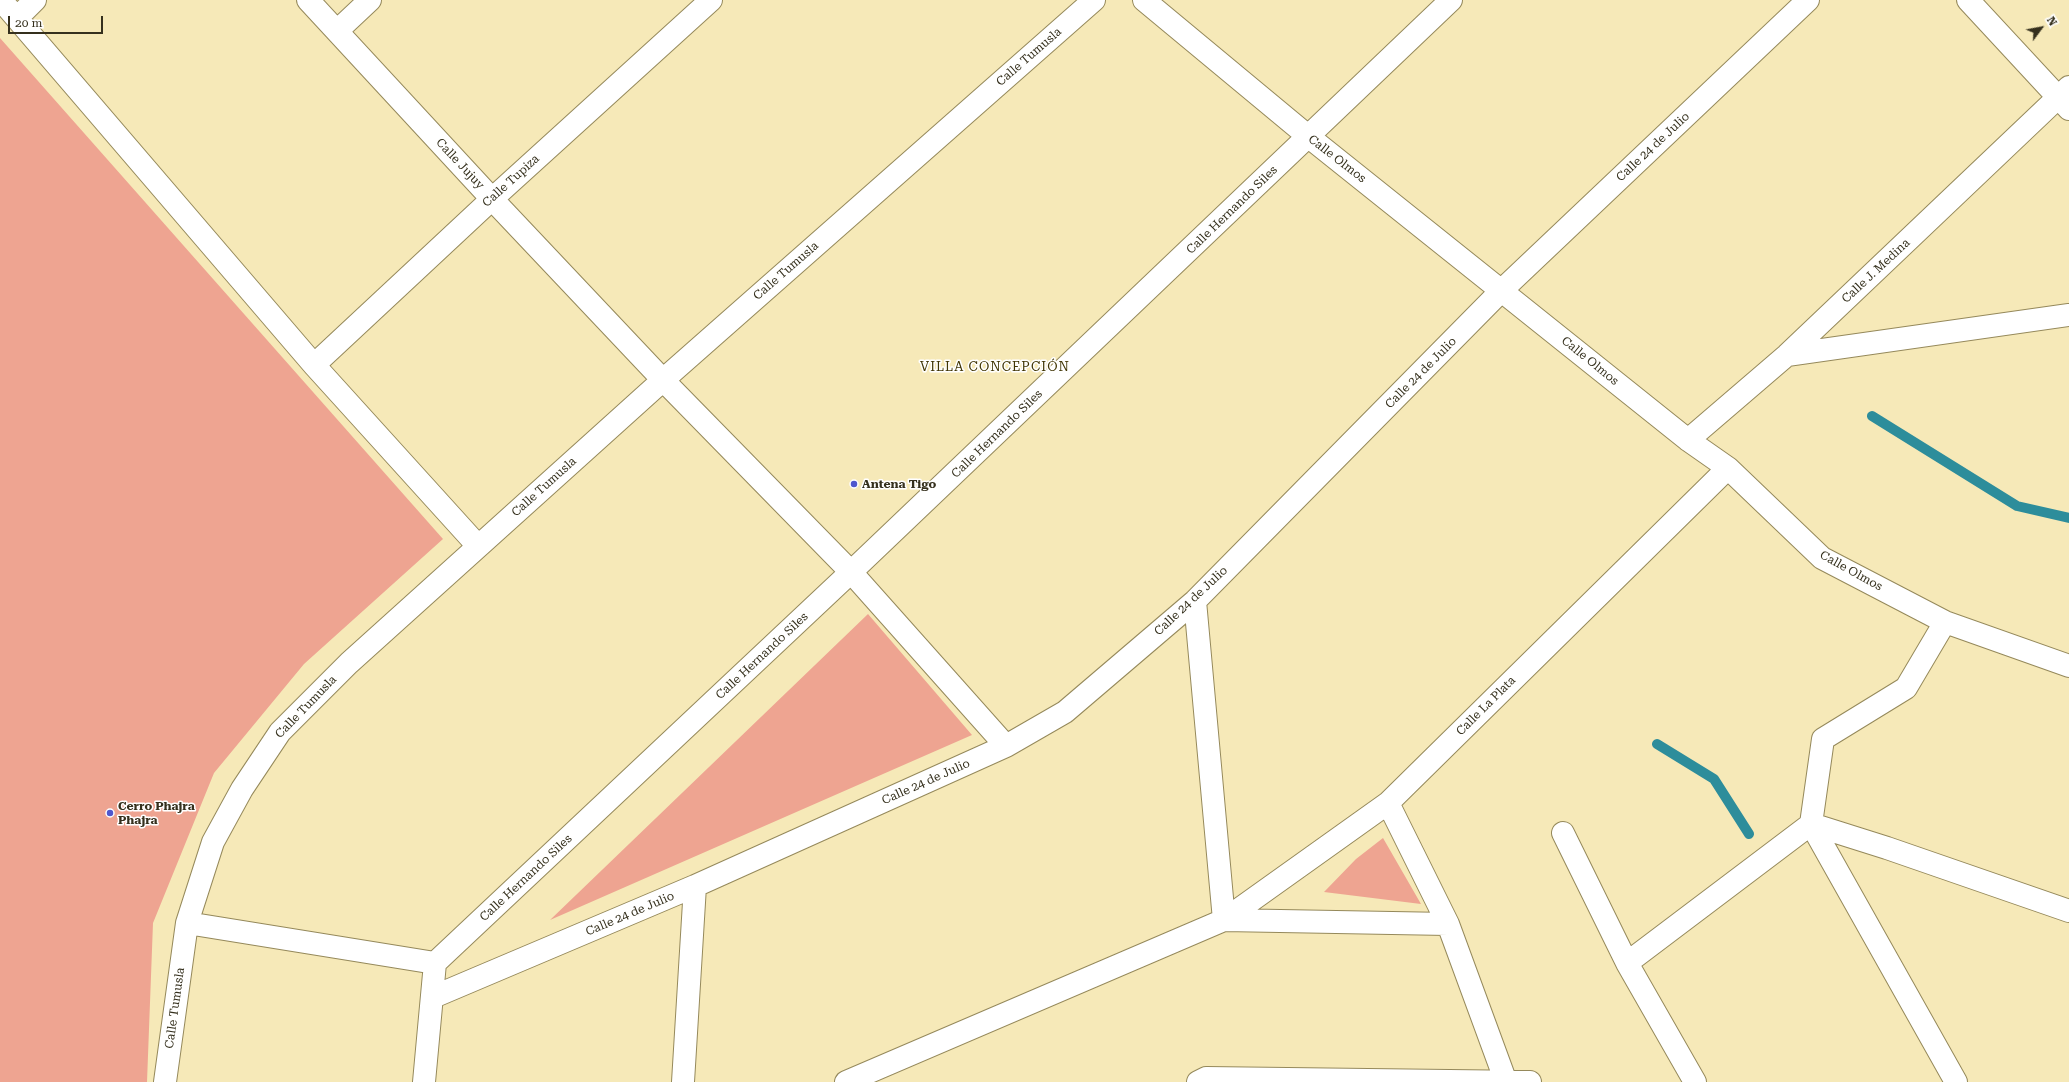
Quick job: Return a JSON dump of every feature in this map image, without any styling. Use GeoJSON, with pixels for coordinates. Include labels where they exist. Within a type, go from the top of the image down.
{"type":"FeatureCollection","features":[{"type":"Feature","properties":{"kind":"street"},"geometry":{"type":"LineString","coordinates":[[0,0],[314,364],[478,546]]}},
{"type":"Feature","properties":{"kind":"street"},"geometry":{"type":"LineString","coordinates":[[17,18],[36,0]]}},
{"type":"Feature","properties":{"kind":"street","name":"Calle Jujuy"},"geometry":{"type":"LineString","coordinates":[[308,0],[492,199],[663,380],[851,572],[1006,746]]}},
{"type":"Feature","properties":{"kind":"street"},"geometry":{"type":"LineString","coordinates":[[337,31],[370,0]]}},
{"type":"Feature","properties":{"kind":"street","name":"Calle Tupiza"},"geometry":{"type":"LineString","coordinates":[[314,364],[492,199],[711,0]]}},
{"type":"Feature","properties":{"kind":"street","name":"Calle Tumusla"},"geometry":{"type":"LineString","coordinates":[[165,1082],[187,924],[213,842],[242,789],[280,732],[349,663],[478,546],[663,380],[1094,0]]}},
{"type":"Feature","properties":{"kind":"street","name":"Calle Olmos"},"geometry":{"type":"LineString","coordinates":[[1144,0],[1309,137],[1688,440],[1728,468],[1822,558],[1945,622],[2069,666]]}},
{"type":"Feature","properties":{"kind":"street","name":"Calle Hernando Siles"},"geometry":{"type":"LineString","coordinates":[[435,964],[851,572],[1452,0]]}},
{"type":"Feature","properties":{"kind":"street","name":"Calle 24 de Julio"},"geometry":{"type":"LineString","coordinates":[[433,997],[695,886],[1006,746],[1065,712],[1195,601],[1502,290],[1808,0]]}},
{"type":"Feature","properties":{"kind":"street"},"geometry":{"type":"LineString","coordinates":[[1968,0],[2066,98]]}},
{"type":"Feature","properties":{"kind":"street","name":"Calle J. Medina"},"geometry":{"type":"LineString","coordinates":[[1688,440],[1787,355],[2066,98]]}},
{"type":"Feature","properties":{"kind":"street"},"geometry":{"type":"LineString","coordinates":[[1787,355],[2069,315]]}},
{"type":"Feature","properties":{"kind":"street","name":"Calle La Plata"},"geometry":{"type":"LineString","coordinates":[[1224,920],[1388,803],[1728,468]]}},
{"type":"Feature","properties":{"kind":"street"},"geometry":{"type":"LineString","coordinates":[[1195,601],[1224,920]]}},
{"type":"Feature","properties":{"kind":"street"},"geometry":{"type":"LineString","coordinates":[[1945,622],[1906,688],[1823,739],[1811,824],[1956,1082]]}},
{"type":"Feature","properties":{"kind":"street"},"geometry":{"type":"LineString","coordinates":[[1388,803],[1448,924],[1506,1081]]}},
{"type":"Feature","properties":{"kind":"street"},"geometry":{"type":"LineString","coordinates":[[1811,824],[1887,848],[2069,911]]}},
{"type":"Feature","properties":{"kind":"street"},"geometry":{"type":"LineString","coordinates":[[1627,963],[1811,824]]}},
{"type":"Feature","properties":{"kind":"street"},"geometry":{"type":"LineString","coordinates":[[1563,833],[1627,963],[1695,1082]]}},
{"type":"Feature","properties":{"kind":"street"},"geometry":{"type":"LineString","coordinates":[[682,1082],[695,886]]}},
{"type":"Feature","properties":{"kind":"street"},"geometry":{"type":"LineString","coordinates":[[846,1082],[1224,920],[1448,924]]}},
{"type":"Feature","properties":{"kind":"street"},"geometry":{"type":"LineString","coordinates":[[187,924],[435,964],[424,1082]]}},
{"type":"Feature","properties":{"kind":"street"},"geometry":{"type":"LineString","coordinates":[[1198,1082],[1206,1078],[1530,1082]]}},
{"type":"Feature","properties":{"kind":"shaded area"},"geometry":{"type":"Polygon","coordinates":[[[0,38],[443,539],[304,664],[214,773],[153,923],[147,1082],[0,1082],[0,38]]]}},
{"type":"Feature","properties":{"kind":"shaded area"},"geometry":{"type":"Polygon","coordinates":[[[868,614],[972,735],[550,920],[868,614]]]}},
{"type":"Feature","properties":{"kind":"shaded area"},"geometry":{"type":"Polygon","coordinates":[[[1383,838],[1421,904],[1324,892],[1356,859],[1383,838]]]}},
{"type":"Feature","properties":{"kind":"waterway"},"geometry":{"type":"LineString","coordinates":[[1872,416],[2017,506],[2069,518]]}},
{"type":"Feature","properties":{"kind":"waterway"},"geometry":{"type":"LineString","coordinates":[[1657,744],[1714,779],[1749,834]]}},
{"type":"Feature","properties":{"kind":"place","name":"Antena Tigo"},"geometry":{"type":"Point","coordinates":[854,484]}},
{"type":"Feature","properties":{"kind":"place","name":"Cerro Phajra Phajra"},"geometry":{"type":"Point","coordinates":[110,813]}},
{"type":"Feature","properties":{"kind":"district","name":"VILLA CONCEPCIÓN"},"geometry":{"type":"Point","coordinates":[995,367]}}]}
